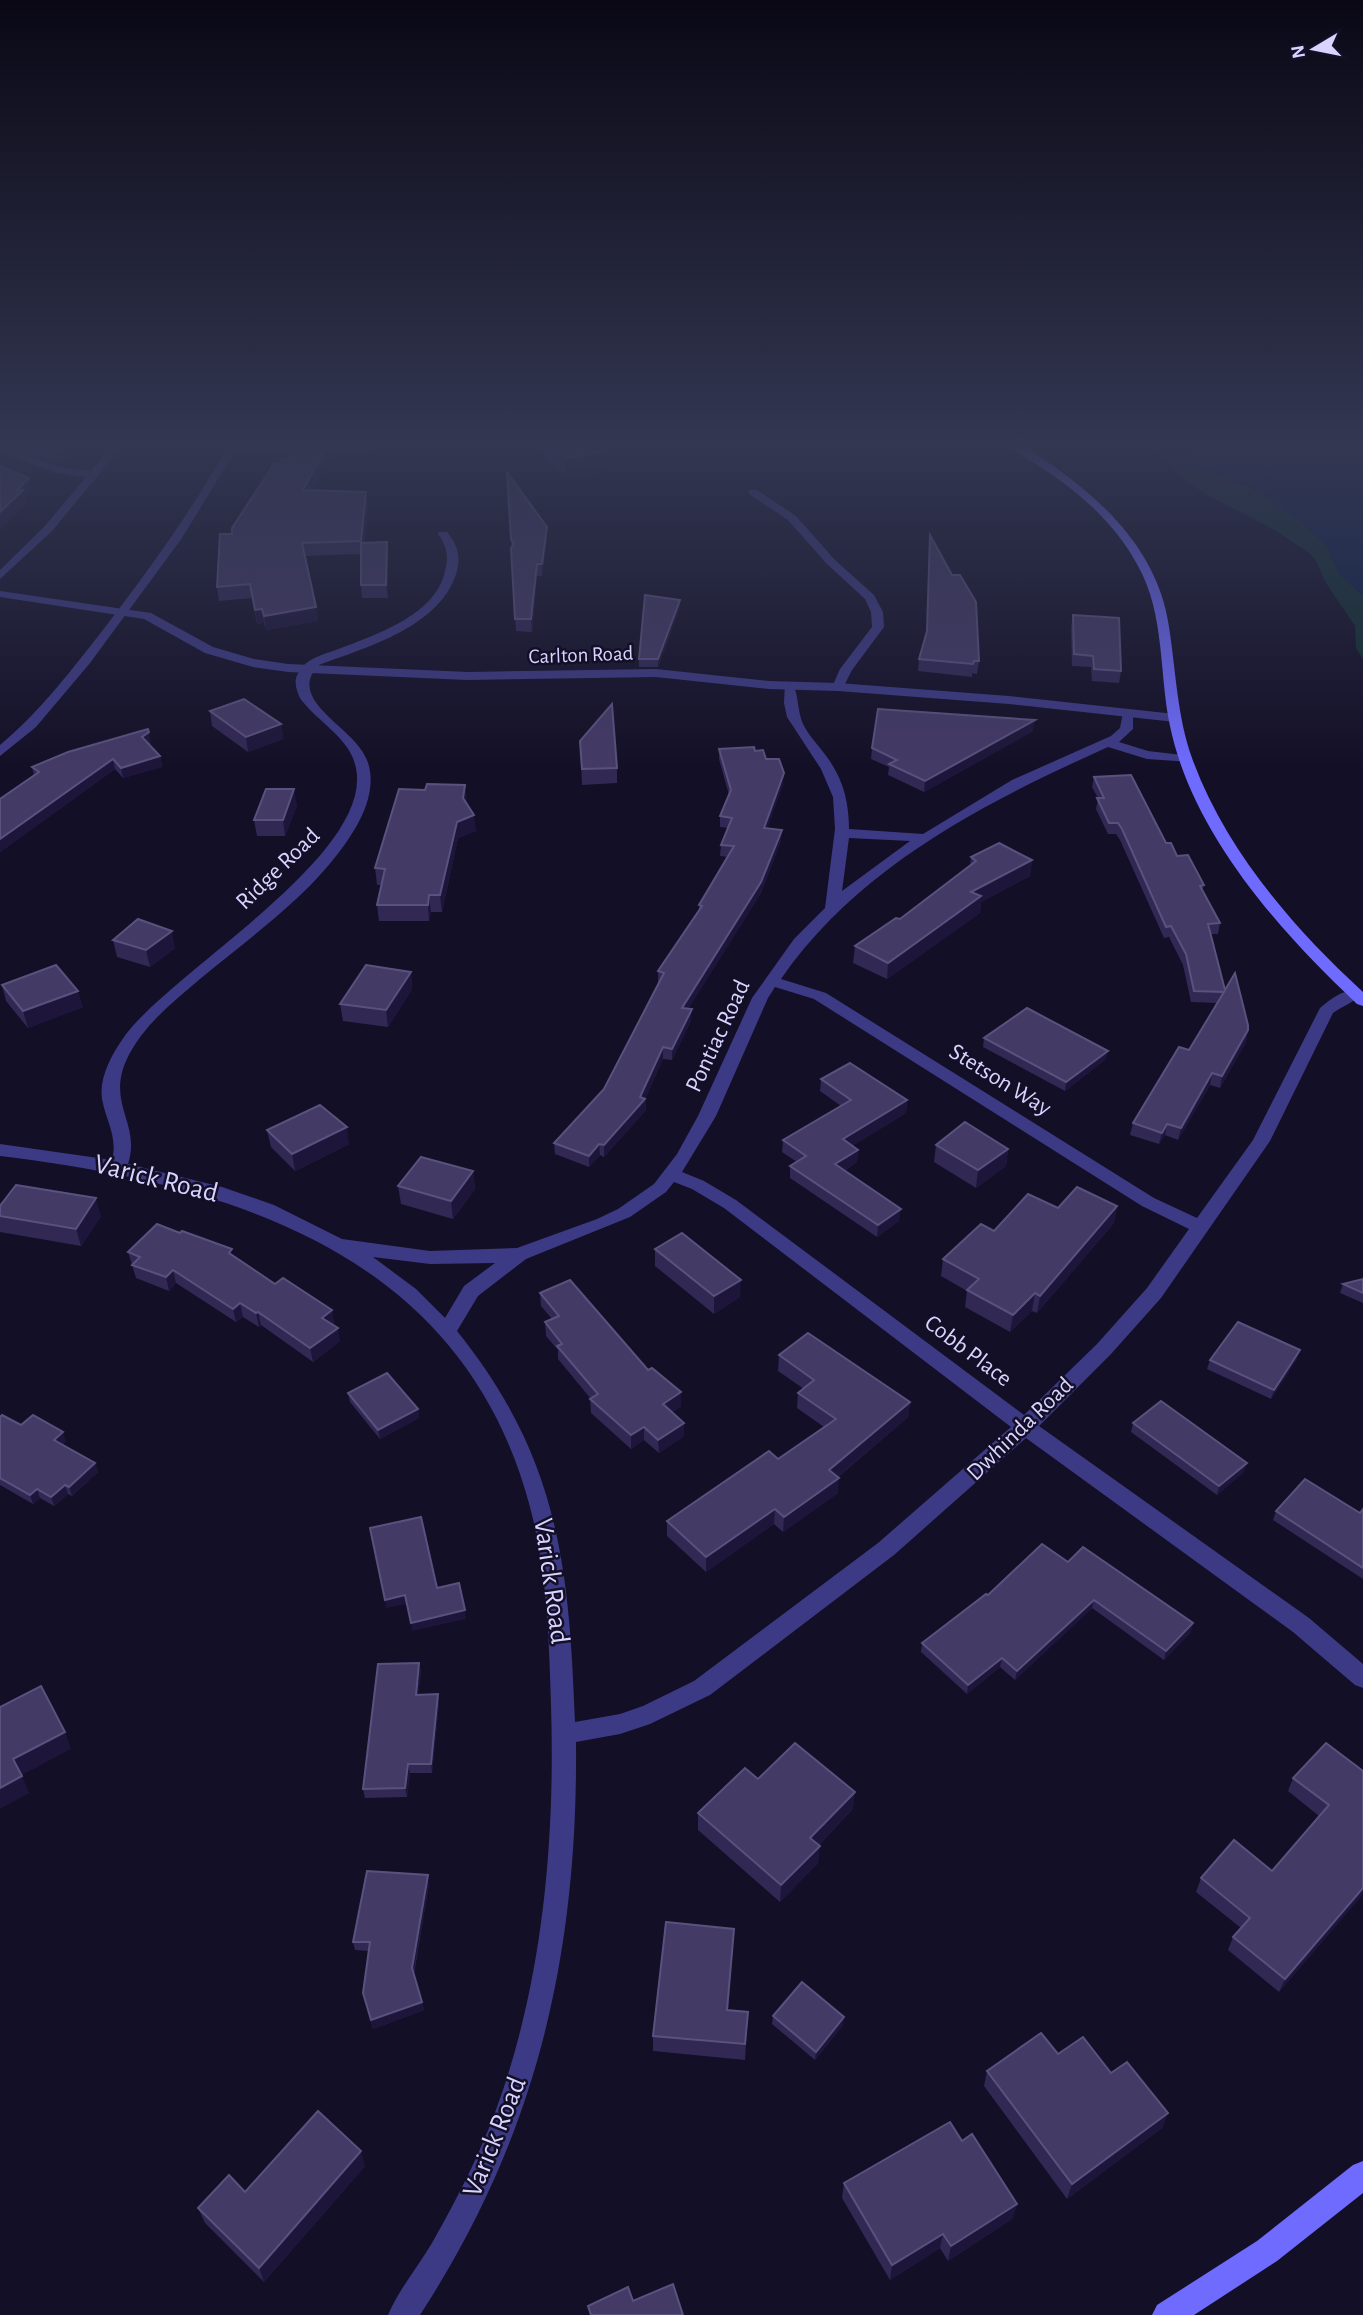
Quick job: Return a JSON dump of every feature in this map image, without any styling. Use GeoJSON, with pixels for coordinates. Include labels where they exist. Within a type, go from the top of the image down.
{"type":"FeatureCollection","features":[{"type":"Feature","properties":{"kind":"main road"},"geometry":{"type":"LineString","coordinates":[[1136,552],[1154,587],[1161,612],[1175,718],[1186,759],[1219,824],[1266,897],[1315,955],[1359,997]]}},
{"type":"Feature","properties":{"kind":"main road"},"geometry":{"type":"LineString","coordinates":[[1167,2315],[1266,2251],[1363,2175]]}},
{"type":"Feature","properties":{"kind":"street"},"geometry":{"type":"LineString","coordinates":[[0,576],[24,552]]}},
{"type":"Feature","properties":{"kind":"street"},"geometry":{"type":"LineString","coordinates":[[0,752],[56,698],[167,552]]}},
{"type":"Feature","properties":{"kind":"street"},"geometry":{"type":"LineString","coordinates":[[305,670],[315,662],[387,633],[432,601],[452,572],[452,552]]}},
{"type":"Feature","properties":{"kind":"street"},"geometry":{"type":"LineString","coordinates":[[821,552],[862,589],[874,604],[879,620],[878,627],[846,669],[838,687]]}},
{"type":"Feature","properties":{"kind":"street","name":"Carlton Road"},"geometry":{"type":"LineString","coordinates":[[0,594],[124,611],[156,619],[183,638],[224,655],[253,663],[305,670],[492,677],[656,673],[789,686],[838,687],[1009,700],[1175,718]]}},
{"type":"Feature","properties":{"kind":"street","name":"Ridge Road"},"geometry":{"type":"LineString","coordinates":[[118,1167],[125,1144],[111,1100],[110,1084],[130,1039],[166,999],[319,868],[343,838],[358,809],[363,785],[362,764],[347,738],[304,696],[301,684],[305,670]]}},
{"type":"Feature","properties":{"kind":"street"},"geometry":{"type":"LineString","coordinates":[[789,686],[790,706],[796,727],[835,782],[841,805],[832,908]]}},
{"type":"Feature","properties":{"kind":"street","name":"Pontiac Road"},"geometry":{"type":"LineString","coordinates":[[328,1240],[409,1256],[467,1259],[519,1254],[575,1235],[624,1213],[660,1188],[672,1175],[707,1116],[749,1019],[799,942],[832,908],[863,880],[925,838],[1027,778],[1123,734],[1128,715]]}},
{"type":"Feature","properties":{"kind":"street"},"geometry":{"type":"LineString","coordinates":[[1108,743],[1147,755],[1186,759]]}},
{"type":"Feature","properties":{"kind":"street"},"geometry":{"type":"LineString","coordinates":[[840,833],[925,838]]}},
{"type":"Feature","properties":{"kind":"street","name":"Stetson Way"},"geometry":{"type":"LineString","coordinates":[[772,981],[820,996],[1148,1202],[1201,1227]]}},
{"type":"Feature","properties":{"kind":"street","name":"Dwhinda Road"},"geometry":{"type":"LineString","coordinates":[[565,1734],[620,1724],[650,1714],[702,1688],[886,1549],[1025,1427],[1138,1312],[1261,1141],[1326,1011],[1342,998],[1359,997]]}},
{"type":"Feature","properties":{"kind":"street","name":"Varick Road"},"geometry":{"type":"LineString","coordinates":[[0,1150],[159,1175],[223,1194],[328,1240],[400,1287],[446,1333],[481,1379],[508,1423],[533,1480],[542,1511],[556,1589],[565,1734],[559,1891],[552,1947],[526,2059],[509,2112],[484,2172],[454,2231],[403,2315]]}},
{"type":"Feature","properties":{"kind":"street","name":"Cobb Place"},"geometry":{"type":"LineString","coordinates":[[672,1175],[698,1185],[730,1204],[1025,1427],[1301,1625],[1363,1678]]}},
{"type":"Feature","properties":{"kind":"street","name":"Pontiac Road"},"geometry":{"type":"LineString","coordinates":[[446,1333],[471,1292],[519,1254]]}},
{"type":"Feature","properties":{"kind":"green space"},"geometry":{"type":"Polygon","coordinates":[[[1330,552],[1340,572],[1363,595],[1363,659],[1356,648],[1355,626],[1309,553],[1330,552]]]}},
{"type":"Feature","properties":{"kind":"water"},"geometry":{"type":"Polygon","coordinates":[[[1331,552],[1363,552],[1363,595],[1341,576],[1331,552]]]}},
{"type":"Feature","properties":{"kind":"building"},"geometry":{"type":"Polygon","coordinates":[[[219,552],[304,552],[316,607],[264,616],[262,609],[255,610],[250,584],[217,587],[219,552]]]}},
{"type":"Feature","properties":{"kind":"building"},"geometry":{"type":"Polygon","coordinates":[[[361,552],[387,552],[386,585],[361,585],[361,552]]]}},
{"type":"Feature","properties":{"kind":"building"},"geometry":{"type":"Polygon","coordinates":[[[511,552],[544,552],[542,564],[537,564],[531,619],[515,619],[511,552]]]}},
{"type":"Feature","properties":{"kind":"building"},"geometry":{"type":"Polygon","coordinates":[[[929,552],[939,552],[952,575],[960,575],[976,602],[979,661],[974,661],[973,664],[919,659],[927,631],[929,552]]]}},
{"type":"Feature","properties":{"kind":"building"},"geometry":{"type":"Polygon","coordinates":[[[645,595],[680,600],[658,659],[639,659],[645,595]]]}},
{"type":"Feature","properties":{"kind":"building"},"geometry":{"type":"Polygon","coordinates":[[[1073,615],[1119,618],[1121,671],[1094,669],[1093,656],[1074,654],[1073,615]]]}},
{"type":"Feature","properties":{"kind":"building"},"geometry":{"type":"Polygon","coordinates":[[[244,699],[281,724],[246,737],[210,711],[244,699]]]}},
{"type":"Feature","properties":{"kind":"building"},"geometry":{"type":"Polygon","coordinates":[[[612,704],[617,768],[582,769],[580,741],[612,704]]]}},
{"type":"Feature","properties":{"kind":"building"},"geometry":{"type":"Polygon","coordinates":[[[878,709],[1035,720],[925,781],[889,764],[897,760],[872,748],[878,709]]]}},
{"type":"Feature","properties":{"kind":"building"},"geometry":{"type":"Polygon","coordinates":[[[148,729],[149,732],[142,737],[160,756],[121,768],[113,759],[0,839],[0,799],[39,772],[32,767],[68,752],[148,729]]]}},
{"type":"Feature","properties":{"kind":"building"},"geometry":{"type":"Polygon","coordinates":[[[754,747],[755,751],[763,750],[766,759],[779,759],[784,773],[764,828],[782,830],[761,882],[682,1008],[692,1009],[672,1049],[663,1047],[640,1097],[645,1099],[604,1145],[599,1144],[589,1156],[554,1143],[604,1089],[664,973],[658,971],[702,906],[699,905],[734,846],[721,845],[732,818],[720,816],[731,790],[719,749],[754,747]]]}},
{"type":"Feature","properties":{"kind":"building"},"geometry":{"type":"Polygon","coordinates":[[[1131,775],[1166,843],[1171,843],[1177,856],[1188,855],[1204,885],[1200,886],[1220,923],[1208,924],[1225,990],[1235,973],[1248,1025],[1248,1030],[1222,1076],[1212,1073],[1181,1128],[1167,1124],[1162,1133],[1133,1123],[1179,1047],[1189,1050],[1224,992],[1194,991],[1186,954],[1171,926],[1166,927],[1122,829],[1118,823],[1109,823],[1097,798],[1104,798],[1094,777],[1131,775]]]}},
{"type":"Feature","properties":{"kind":"building"},"geometry":{"type":"Polygon","coordinates":[[[427,784],[465,785],[463,798],[474,815],[457,822],[440,895],[429,895],[428,905],[377,905],[385,869],[375,868],[399,789],[425,790],[427,784]]]}},
{"type":"Feature","properties":{"kind":"building"},"geometry":{"type":"Polygon","coordinates":[[[266,789],[294,789],[283,820],[254,820],[266,789]]]}},
{"type":"Feature","properties":{"kind":"building"},"geometry":{"type":"Polygon","coordinates":[[[999,843],[1032,860],[971,892],[981,896],[888,963],[855,946],[896,918],[900,919],[976,861],[971,857],[999,843]]]}},
{"type":"Feature","properties":{"kind":"building"},"geometry":{"type":"Polygon","coordinates":[[[138,919],[172,931],[146,950],[113,940],[138,919]]]}},
{"type":"Feature","properties":{"kind":"building"},"geometry":{"type":"Polygon","coordinates":[[[56,965],[78,991],[23,1011],[2,985],[56,965]]]}},
{"type":"Feature","properties":{"kind":"building"},"geometry":{"type":"Polygon","coordinates":[[[366,965],[411,972],[386,1010],[340,1004],[366,965]]]}},
{"type":"Feature","properties":{"kind":"building"},"geometry":{"type":"Polygon","coordinates":[[[1027,1008],[1108,1051],[1066,1082],[984,1038],[1027,1008]]]}},
{"type":"Feature","properties":{"kind":"building"},"geometry":{"type":"Polygon","coordinates":[[[850,1063],[907,1100],[843,1139],[858,1150],[835,1164],[901,1209],[878,1225],[790,1166],[806,1156],[783,1140],[851,1100],[821,1079],[850,1063]]]}},
{"type":"Feature","properties":{"kind":"building"},"geometry":{"type":"Polygon","coordinates":[[[320,1105],[347,1127],[292,1154],[267,1130],[320,1105]]]}},
{"type":"Feature","properties":{"kind":"building"},"geometry":{"type":"Polygon","coordinates":[[[965,1122],[1008,1149],[978,1170],[936,1145],[965,1122]]]}},
{"type":"Feature","properties":{"kind":"building"},"geometry":{"type":"Polygon","coordinates":[[[421,1157],[473,1171],[451,1201],[398,1186],[421,1157]]]}},
{"type":"Feature","properties":{"kind":"building"},"geometry":{"type":"Polygon","coordinates":[[[16,1185],[96,1198],[76,1229],[0,1216],[0,1206],[16,1185]]]}},
{"type":"Feature","properties":{"kind":"building"},"geometry":{"type":"Polygon","coordinates":[[[1077,1187],[1117,1206],[1040,1296],[1035,1293],[1013,1315],[967,1290],[979,1279],[943,1259],[981,1224],[994,1231],[1028,1194],[1058,1208],[1077,1187]]]}},
{"type":"Feature","properties":{"kind":"building"},"geometry":{"type":"Polygon","coordinates":[[[157,1224],[232,1249],[229,1253],[275,1284],[283,1278],[332,1310],[322,1318],[338,1328],[310,1348],[258,1312],[240,1303],[233,1309],[173,1270],[166,1277],[132,1265],[140,1257],[128,1252],[157,1224]]]}},
{"type":"Feature","properties":{"kind":"building"},"geometry":{"type":"Polygon","coordinates":[[[682,1233],[741,1280],[714,1296],[655,1249],[682,1233]]]}},
{"type":"Feature","properties":{"kind":"building"},"geometry":{"type":"Polygon","coordinates":[[[1363,1279],[1363,1293],[1343,1284],[1363,1279]]]}},
{"type":"Feature","properties":{"kind":"building"},"geometry":{"type":"Polygon","coordinates":[[[570,1280],[648,1370],[652,1368],[681,1392],[663,1404],[684,1423],[658,1440],[644,1427],[631,1435],[590,1399],[598,1394],[557,1346],[562,1344],[545,1322],[559,1316],[540,1293],[570,1280]]]}},
{"type":"Feature","properties":{"kind":"building"},"geometry":{"type":"Polygon","coordinates":[[[1238,1322],[1300,1350],[1274,1390],[1210,1360],[1238,1322]]]}},
{"type":"Feature","properties":{"kind":"building"},"geometry":{"type":"Polygon","coordinates":[[[808,1333],[910,1402],[829,1470],[839,1478],[784,1517],[775,1509],[706,1557],[667,1521],[769,1451],[778,1459],[836,1419],[798,1393],[814,1380],[779,1355],[808,1333]]]}},
{"type":"Feature","properties":{"kind":"building"},"geometry":{"type":"Polygon","coordinates":[[[387,1373],[418,1409],[378,1430],[348,1393],[387,1373]]]}},
{"type":"Feature","properties":{"kind":"building"},"geometry":{"type":"Polygon","coordinates":[[[1161,1401],[1247,1463],[1219,1486],[1133,1423],[1161,1401]]]}},
{"type":"Feature","properties":{"kind":"building"},"geometry":{"type":"Polygon","coordinates":[[[2,1415],[21,1425],[33,1415],[63,1432],[54,1440],[95,1463],[69,1487],[65,1485],[51,1497],[37,1489],[30,1495],[0,1478],[2,1415]]]}},
{"type":"Feature","properties":{"kind":"building"},"geometry":{"type":"Polygon","coordinates":[[[1305,1479],[1360,1513],[1363,1509],[1363,1568],[1276,1511],[1305,1479]]]}},
{"type":"Feature","properties":{"kind":"building"},"geometry":{"type":"Polygon","coordinates":[[[421,1517],[437,1588],[459,1583],[465,1610],[411,1623],[405,1595],[385,1600],[370,1528],[421,1517]]]}},
{"type":"Feature","properties":{"kind":"building"},"geometry":{"type":"Polygon","coordinates":[[[1042,1544],[1068,1562],[1083,1547],[1193,1623],[1166,1651],[1094,1600],[1017,1671],[1002,1658],[968,1685],[922,1643],[988,1595],[1042,1544]]]}},
{"type":"Feature","properties":{"kind":"building"},"geometry":{"type":"Polygon","coordinates":[[[419,1663],[416,1695],[438,1694],[431,1764],[408,1764],[405,1788],[363,1789],[378,1664],[419,1663]]]}},
{"type":"Feature","properties":{"kind":"building"},"geometry":{"type":"Polygon","coordinates":[[[41,1686],[65,1732],[13,1759],[22,1776],[0,1788],[0,1707],[41,1686]]]}},
{"type":"Feature","properties":{"kind":"building"},"geometry":{"type":"Polygon","coordinates":[[[795,1743],[855,1792],[810,1838],[820,1846],[781,1885],[698,1813],[745,1768],[758,1779],[795,1743]]]}},
{"type":"Feature","properties":{"kind":"building"},"geometry":{"type":"Polygon","coordinates":[[[1326,1743],[1363,1771],[1363,1888],[1285,1979],[1233,1937],[1250,1918],[1201,1878],[1234,1840],[1272,1871],[1329,1805],[1293,1778],[1326,1743]]]}},
{"type":"Feature","properties":{"kind":"building"},"geometry":{"type":"Polygon","coordinates":[[[367,1871],[428,1875],[412,1968],[422,2002],[371,2020],[363,1993],[370,1942],[353,1942],[367,1871]]]}},
{"type":"Feature","properties":{"kind":"building"},"geometry":{"type":"Polygon","coordinates":[[[666,1922],[734,1929],[727,2010],[748,2012],[745,2044],[653,2036],[666,1922]]]}},
{"type":"Feature","properties":{"kind":"building"},"geometry":{"type":"Polygon","coordinates":[[[802,1982],[844,2017],[816,2052],[773,2016],[802,1982]]]}},
{"type":"Feature","properties":{"kind":"building"},"geometry":{"type":"Polygon","coordinates":[[[1041,2033],[1058,2054],[1083,2037],[1111,2073],[1127,2062],[1168,2113],[1072,2184],[987,2071],[1041,2033]]]}},
{"type":"Feature","properties":{"kind":"building"},"geometry":{"type":"Polygon","coordinates":[[[318,2111],[361,2151],[259,2268],[198,2208],[229,2175],[245,2192],[318,2111]]]}},
{"type":"Feature","properties":{"kind":"building"},"geometry":{"type":"Polygon","coordinates":[[[950,2122],[962,2141],[972,2134],[1017,2204],[951,2246],[943,2234],[892,2265],[844,2183],[950,2122]]]}},
{"type":"Feature","properties":{"kind":"building"},"geometry":{"type":"Polygon","coordinates":[[[673,2284],[683,2315],[591,2315],[588,2306],[628,2287],[633,2301],[673,2284]]]}}]}
